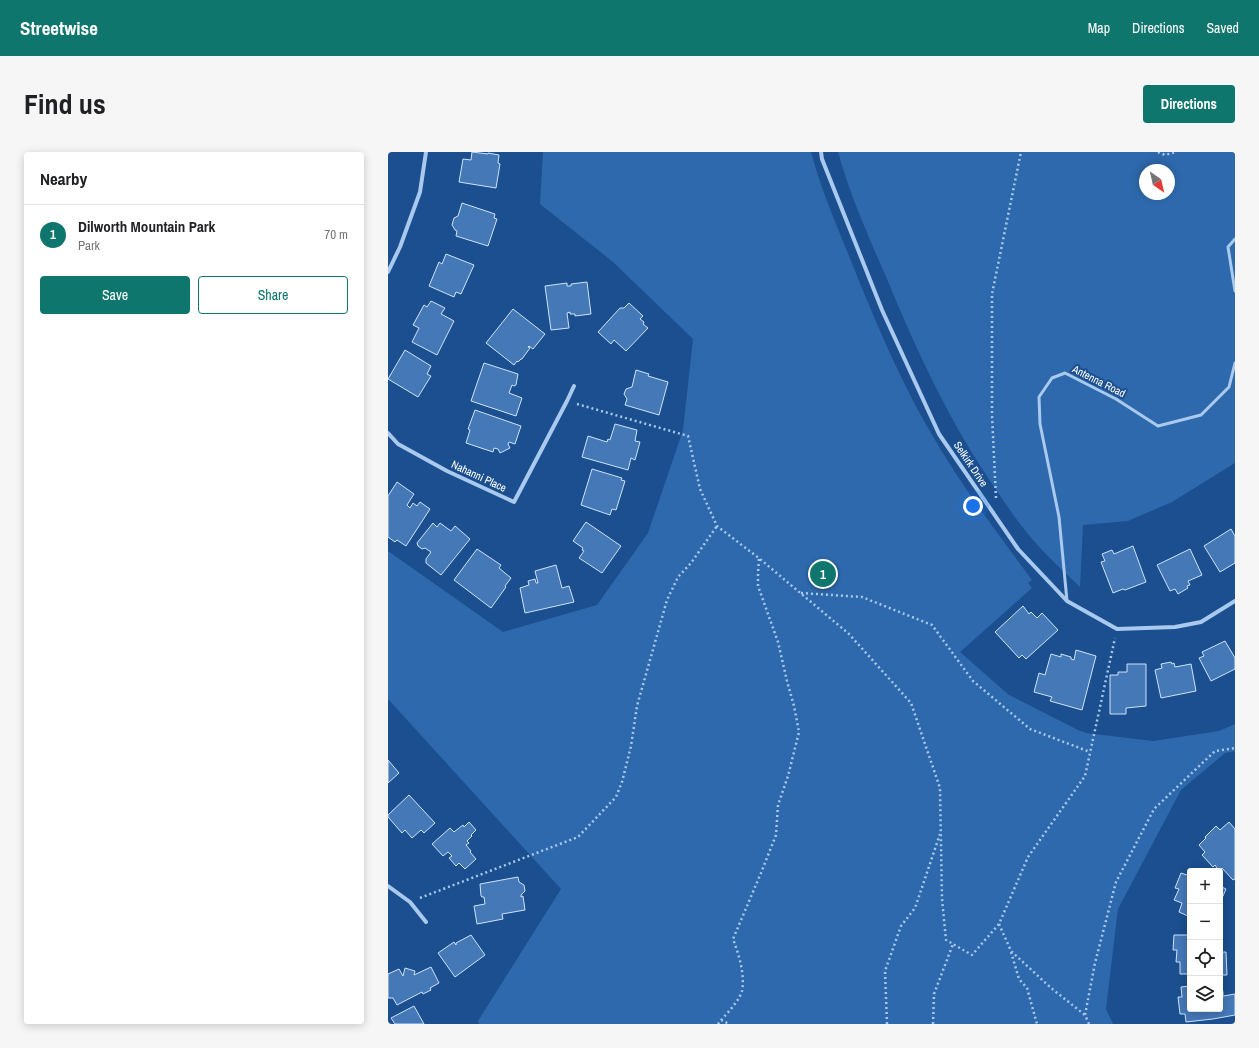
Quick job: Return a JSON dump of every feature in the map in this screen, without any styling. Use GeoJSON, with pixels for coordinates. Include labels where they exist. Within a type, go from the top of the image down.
{"type":"FeatureCollection","features":[{"type":"Feature","properties":{"kind":"street"},"geometry":{"type":"LineString","coordinates":[[388,272],[400,247],[420,192],[426,152]]}},
{"type":"Feature","properties":{"kind":"street","name":"Selkirk Drive"},"geometry":{"type":"LineString","coordinates":[[821,152],[822,159],[882,310],[939,434],[1018,549],[1067,601],[1117,628],[1175,627],[1201,622],[1235,602]]}},
{"type":"Feature","properties":{"kind":"street","name":"Nahanni Place"},"geometry":{"type":"LineString","coordinates":[[388,433],[398,444],[447,471],[514,502],[574,386]]}},
{"type":"Feature","properties":{"kind":"street"},"geometry":{"type":"LineString","coordinates":[[388,886],[410,902],[426,922]]}},
{"type":"Feature","properties":{"kind":"lane"},"geometry":{"type":"LineString","coordinates":[[1235,239],[1228,247],[1235,291]]}},
{"type":"Feature","properties":{"kind":"lane","name":"Antenna Road"},"geometry":{"type":"LineString","coordinates":[[1067,601],[1059,517],[1040,424],[1040,397],[1052,378],[1065,373],[1116,398],[1158,426],[1201,415],[1229,387],[1235,363]]}},
{"type":"Feature","properties":{"kind":"path"},"geometry":{"type":"LineString","coordinates":[[997,518],[992,415],[992,294],[1021,152]]}},
{"type":"Feature","properties":{"kind":"path"},"geometry":{"type":"LineString","coordinates":[[1158,152],[1165,155],[1176,152]]}},
{"type":"Feature","properties":{"kind":"path"},"geometry":{"type":"LineString","coordinates":[[567,401],[688,436],[700,490],[717,526],[760,559],[849,634],[911,703],[940,788],[942,899],[946,940],[972,955],[999,924],[1028,857],[1085,776],[1117,628]]}},
{"type":"Feature","properties":{"kind":"path"},"geometry":{"type":"LineString","coordinates":[[410,902],[578,837],[616,797],[622,782],[631,746],[637,706],[667,600],[678,577],[692,563],[717,526]]}},
{"type":"Feature","properties":{"kind":"path"},"geometry":{"type":"LineString","coordinates":[[718,1024],[742,992],[740,959],[733,939],[776,835],[778,805],[788,776],[799,732],[778,642],[758,586],[760,559]]}},
{"type":"Feature","properties":{"kind":"path"},"geometry":{"type":"LineString","coordinates":[[800,593],[862,597],[932,625],[973,681],[1030,729],[1090,752]]}},
{"type":"Feature","properties":{"kind":"path"},"geometry":{"type":"LineString","coordinates":[[1085,1015],[1095,963],[1116,882],[1154,809],[1215,751],[1235,748]]}},
{"type":"Feature","properties":{"kind":"path"},"geometry":{"type":"LineString","coordinates":[[887,1024],[885,971],[901,926],[915,908],[941,832]]}},
{"type":"Feature","properties":{"kind":"path"},"geometry":{"type":"LineString","coordinates":[[999,924],[1011,951],[1019,979],[1027,988],[1037,1024]]}},
{"type":"Feature","properties":{"kind":"path"},"geometry":{"type":"LineString","coordinates":[[933,1024],[934,994],[953,944]]}},
{"type":"Feature","properties":{"kind":"path"},"geometry":{"type":"LineString","coordinates":[[1011,951],[1051,988],[1085,1015],[1089,1024]]}},
{"type":"Feature","properties":{"kind":"path"},"geometry":{"type":"LineString","coordinates":[[721,1020],[728,1024]]}},
{"type":"Feature","properties":{"kind":"shaded area"},"geometry":{"type":"Polygon","coordinates":[[[543,152],[811,152],[828,202],[865,296],[884,341],[916,407],[964,486],[1032,580],[1028,583],[1032,588],[960,652],[1009,695],[1086,733],[1153,741],[1219,731],[1235,724],[1235,751],[1225,753],[1181,790],[1118,909],[1106,1009],[1113,1024],[479,1024],[478,1021],[561,889],[388,699],[388,551],[503,632],[597,605],[648,533],[683,430],[693,339],[613,262],[540,204],[543,152]]]}},
{"type":"Feature","properties":{"kind":"shaded area"},"geometry":{"type":"Polygon","coordinates":[[[838,152],[1235,152],[1235,463],[1172,502],[1128,521],[1083,525],[1080,587],[1046,554],[1012,514],[980,466],[950,415],[923,362],[873,248],[848,184],[838,152]]]}},
{"type":"Feature","properties":{"kind":"building"},"geometry":{"type":"Polygon","coordinates":[[[472,152],[499,155],[498,163],[500,164],[496,188],[459,182],[463,159],[471,160],[472,152]]]}},
{"type":"Feature","properties":{"kind":"building"},"geometry":{"type":"Polygon","coordinates":[[[462,203],[495,214],[494,218],[497,219],[488,246],[456,236],[457,231],[452,225],[454,218],[458,216],[462,203]]]}},
{"type":"Feature","properties":{"kind":"building"},"geometry":{"type":"Polygon","coordinates":[[[446,254],[474,265],[461,294],[456,292],[454,297],[429,286],[439,262],[442,264],[446,254]]]}},
{"type":"Feature","properties":{"kind":"building"},"geometry":{"type":"Polygon","coordinates":[[[587,282],[591,314],[575,316],[575,314],[570,314],[570,312],[567,313],[569,328],[551,330],[545,286],[567,283],[567,286],[571,286],[571,284],[587,282]]]}},
{"type":"Feature","properties":{"kind":"building"},"geometry":{"type":"Polygon","coordinates":[[[431,301],[445,308],[441,314],[454,321],[437,355],[412,342],[419,328],[413,325],[424,305],[427,307],[431,301]]]}},
{"type":"Feature","properties":{"kind":"building"},"geometry":{"type":"Polygon","coordinates":[[[629,303],[643,316],[640,319],[648,328],[626,351],[614,340],[611,344],[598,332],[620,308],[624,308],[629,303]]]}},
{"type":"Feature","properties":{"kind":"building"},"geometry":{"type":"Polygon","coordinates":[[[513,309],[545,334],[533,349],[529,346],[528,347],[530,348],[522,359],[518,362],[517,361],[514,365],[486,343],[513,309]]]}},
{"type":"Feature","properties":{"kind":"building"},"geometry":{"type":"Polygon","coordinates":[[[405,350],[431,366],[427,374],[431,376],[418,397],[388,379],[405,350]]]}},
{"type":"Feature","properties":{"kind":"building"},"geometry":{"type":"Polygon","coordinates":[[[484,363],[518,374],[516,385],[512,385],[509,393],[522,398],[516,416],[471,401],[484,363]]]}},
{"type":"Feature","properties":{"kind":"building"},"geometry":{"type":"Polygon","coordinates":[[[636,370],[649,374],[648,376],[668,382],[659,415],[625,405],[627,399],[624,394],[626,389],[632,387],[636,370]]]}},
{"type":"Feature","properties":{"kind":"building"},"geometry":{"type":"Polygon","coordinates":[[[475,410],[521,426],[515,444],[509,442],[508,444],[510,448],[500,453],[498,449],[494,448],[493,452],[466,443],[470,430],[468,429],[475,410]]]}},
{"type":"Feature","properties":{"kind":"building"},"geometry":{"type":"Polygon","coordinates":[[[615,424],[637,430],[635,441],[640,442],[635,460],[631,458],[628,470],[582,457],[588,436],[607,442],[608,439],[610,440],[615,424]]]}},
{"type":"Feature","properties":{"kind":"building"},"geometry":{"type":"Polygon","coordinates":[[[592,469],[622,478],[621,480],[625,481],[616,510],[612,509],[610,515],[581,505],[592,469]]]}},
{"type":"Feature","properties":{"kind":"building"},"geometry":{"type":"Polygon","coordinates":[[[397,482],[414,494],[407,505],[410,508],[413,503],[417,506],[420,502],[430,509],[406,546],[397,540],[395,542],[388,537],[388,496],[397,482]]]}},
{"type":"Feature","properties":{"kind":"building"},"geometry":{"type":"Polygon","coordinates":[[[586,522],[621,546],[602,573],[579,558],[584,551],[582,550],[583,548],[573,541],[586,522]]]}},
{"type":"Feature","properties":{"kind":"building"},"geometry":{"type":"Polygon","coordinates":[[[433,523],[437,527],[440,523],[451,531],[455,526],[470,539],[441,575],[426,563],[426,559],[431,552],[425,548],[422,549],[417,543],[433,523]]]}},
{"type":"Feature","properties":{"kind":"building"},"geometry":{"type":"Polygon","coordinates":[[[1231,529],[1235,536],[1235,563],[1220,572],[1204,546],[1231,529]]]}},
{"type":"Feature","properties":{"kind":"building"},"geometry":{"type":"Polygon","coordinates":[[[1133,546],[1146,582],[1113,593],[1101,562],[1105,561],[1102,554],[1112,550],[1114,554],[1133,546]]]}},
{"type":"Feature","properties":{"kind":"building"},"geometry":{"type":"Polygon","coordinates":[[[477,549],[501,565],[499,568],[511,578],[491,608],[454,580],[477,549]]]}},
{"type":"Feature","properties":{"kind":"building"},"geometry":{"type":"Polygon","coordinates":[[[1190,549],[1202,575],[1188,581],[1190,585],[1187,586],[1188,588],[1178,594],[1175,589],[1170,591],[1157,565],[1190,549]]]}},
{"type":"Feature","properties":{"kind":"building"},"geometry":{"type":"Polygon","coordinates":[[[556,565],[562,588],[569,586],[574,602],[525,613],[520,588],[529,585],[528,581],[535,579],[536,583],[538,583],[535,571],[556,565]]]}},
{"type":"Feature","properties":{"kind":"building"},"geometry":{"type":"Polygon","coordinates":[[[1023,606],[1029,614],[1031,612],[1037,618],[1042,613],[1058,630],[1026,659],[1022,655],[1019,658],[995,632],[1023,606]]]}},
{"type":"Feature","properties":{"kind":"building"},"geometry":{"type":"Polygon","coordinates":[[[1225,641],[1235,658],[1235,669],[1211,681],[1199,658],[1204,656],[1202,652],[1225,641]]]}},
{"type":"Feature","properties":{"kind":"building"},"geometry":{"type":"Polygon","coordinates":[[[1076,650],[1096,656],[1082,710],[1050,701],[1052,697],[1034,692],[1039,673],[1045,675],[1051,654],[1061,657],[1061,654],[1071,657],[1071,659],[1074,660],[1076,650]]]}},
{"type":"Feature","properties":{"kind":"building"},"geometry":{"type":"Polygon","coordinates":[[[1171,662],[1172,664],[1174,663],[1175,667],[1191,664],[1196,691],[1161,698],[1155,670],[1162,668],[1161,664],[1171,662]]]}},
{"type":"Feature","properties":{"kind":"building"},"geometry":{"type":"Polygon","coordinates":[[[1127,664],[1146,664],[1146,706],[1126,708],[1126,714],[1110,714],[1110,675],[1118,675],[1118,672],[1127,672],[1127,664]]]}},
{"type":"Feature","properties":{"kind":"building"},"geometry":{"type":"Polygon","coordinates":[[[388,760],[399,773],[388,783],[388,760]]]}},
{"type":"Feature","properties":{"kind":"building"},"geometry":{"type":"Polygon","coordinates":[[[409,795],[435,823],[424,833],[421,830],[412,838],[405,830],[402,833],[388,817],[388,815],[409,795]]]}},
{"type":"Feature","properties":{"kind":"building"},"geometry":{"type":"Polygon","coordinates":[[[469,822],[476,830],[467,841],[469,843],[466,845],[476,859],[465,869],[459,863],[456,866],[449,858],[452,856],[448,852],[443,856],[432,844],[450,828],[454,832],[463,825],[464,827],[469,822]]]}},
{"type":"Feature","properties":{"kind":"building"},"geometry":{"type":"Polygon","coordinates":[[[1229,822],[1235,829],[1235,879],[1233,880],[1223,868],[1217,868],[1215,865],[1213,867],[1202,855],[1205,852],[1199,845],[1216,826],[1220,830],[1229,822]]]}},
{"type":"Feature","properties":{"kind":"building"},"geometry":{"type":"Polygon","coordinates":[[[1181,873],[1187,875],[1187,916],[1179,912],[1182,903],[1174,900],[1179,889],[1175,888],[1181,873]]]}},
{"type":"Feature","properties":{"kind":"building"},"geometry":{"type":"Polygon","coordinates":[[[518,877],[519,882],[524,885],[525,891],[521,897],[523,896],[525,910],[502,914],[503,919],[477,924],[474,906],[485,904],[484,897],[481,896],[480,884],[518,877]]]}},
{"type":"Feature","properties":{"kind":"building"},"geometry":{"type":"Polygon","coordinates":[[[1223,888],[1226,889],[1223,896],[1223,888]]]}},
{"type":"Feature","properties":{"kind":"building"},"geometry":{"type":"Polygon","coordinates":[[[471,935],[485,955],[455,977],[438,953],[454,942],[456,945],[456,943],[471,935]]]}},
{"type":"Feature","properties":{"kind":"building"},"geometry":{"type":"Polygon","coordinates":[[[1174,935],[1187,935],[1187,974],[1180,974],[1180,962],[1176,962],[1177,950],[1173,950],[1174,935]]]}},
{"type":"Feature","properties":{"kind":"building"},"geometry":{"type":"Polygon","coordinates":[[[1223,952],[1226,952],[1227,975],[1223,975],[1223,952]]]}},
{"type":"Feature","properties":{"kind":"building"},"geometry":{"type":"Polygon","coordinates":[[[431,967],[439,983],[430,988],[431,990],[423,994],[422,992],[397,1005],[393,998],[388,998],[388,974],[399,969],[403,976],[405,968],[415,971],[414,975],[431,967]]]}},
{"type":"Feature","properties":{"kind":"building"},"geometry":{"type":"Polygon","coordinates":[[[1187,986],[1187,1012],[1223,1012],[1223,996],[1235,994],[1235,1015],[1186,1022],[1185,1014],[1180,1014],[1178,997],[1182,997],[1181,987],[1187,986]]]}},
{"type":"Feature","properties":{"kind":"building"},"geometry":{"type":"Polygon","coordinates":[[[414,1006],[424,1024],[395,1024],[391,1018],[414,1006]]]}},
{"type":"Feature","properties":{"kind":"place","name":"Dilworth Mountain Park"},"geometry":{"type":"Point","coordinates":[823,574]}}]}
